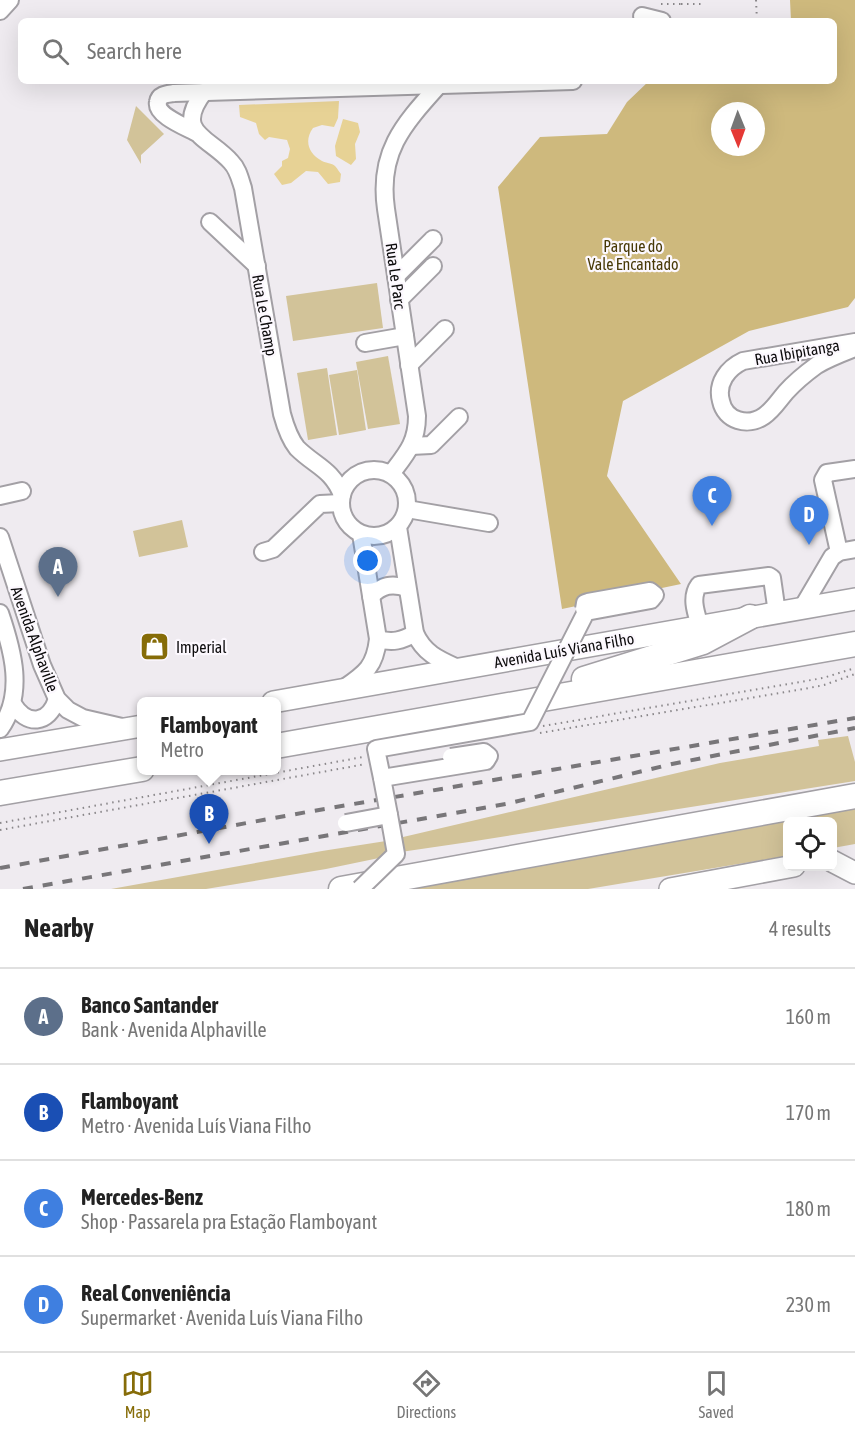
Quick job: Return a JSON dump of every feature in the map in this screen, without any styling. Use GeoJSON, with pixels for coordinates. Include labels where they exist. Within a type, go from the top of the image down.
{"type":"FeatureCollection","features":[{"type":"Feature","properties":{"kind":"highway"},"geometry":{"type":"LineString","coordinates":[[472,712],[703,642],[750,617]]}},
{"type":"Feature","properties":{"kind":"highway"},"geometry":{"type":"LineString","coordinates":[[281,745],[855,645]]}},
{"type":"Feature","properties":{"kind":"highway"},"geometry":{"type":"LineString","coordinates":[[0,793],[137,770]]}},
{"type":"Feature","properties":{"kind":"highway"},"geometry":{"type":"LineString","coordinates":[[341,889],[855,796]]}},
{"type":"Feature","properties":{"kind":"main road","name":"Avenida Luís Viana Filho"},"geometry":{"type":"LineString","coordinates":[[281,700],[855,599]]}},
{"type":"Feature","properties":{"kind":"main road"},"geometry":{"type":"LineString","coordinates":[[0,750],[135,727]]}},
{"type":"Feature","properties":{"kind":"main road"},"geometry":{"type":"LineString","coordinates":[[837,859],[855,856]]}},
{"type":"Feature","properties":{"kind":"main road"},"geometry":{"type":"LineString","coordinates":[[837,863],[855,873]]}},
{"type":"Feature","properties":{"kind":"main road"},"geometry":{"type":"LineString","coordinates":[[670,889],[715,885],[783,870]]}},
{"type":"Feature","properties":{"kind":"street"},"geometry":{"type":"LineString","coordinates":[[0,10],[8,0]]}},
{"type":"Feature","properties":{"kind":"street"},"geometry":{"type":"LineString","coordinates":[[642,16],[650,18]]}},
{"type":"Feature","properties":{"kind":"street","name":"Rua Le Champ"},"geometry":{"type":"LineString","coordinates":[[342,499],[335,478],[296,447],[286,430],[239,175],[231,162],[195,132],[164,115],[159,110],[158,103],[165,94],[195,89],[478,84]]}},
{"type":"Feature","properties":{"kind":"street","name":"Rua Le Parc"},"geometry":{"type":"LineString","coordinates":[[391,474],[411,446],[415,436],[417,416],[384,194],[386,168],[393,146],[403,129],[415,111],[438,86]]}},
{"type":"Feature","properties":{"kind":"street"},"geometry":{"type":"LineString","coordinates":[[195,89],[193,122],[195,132]]}},
{"type":"Feature","properties":{"kind":"street"},"geometry":{"type":"LineString","coordinates":[[210,222],[257,266]]}},
{"type":"Feature","properties":{"kind":"street"},"geometry":{"type":"LineString","coordinates":[[396,276],[433,239]]}},
{"type":"Feature","properties":{"kind":"street"},"geometry":{"type":"LineString","coordinates":[[399,300],[433,266]]}},
{"type":"Feature","properties":{"kind":"street"},"geometry":{"type":"LineString","coordinates":[[409,365],[445,329]]}},
{"type":"Feature","properties":{"kind":"street"},"geometry":{"type":"LineString","coordinates":[[365,342],[405,336]]}},
{"type":"Feature","properties":{"kind":"street","name":"Rua Ibipitanga"},"geometry":{"type":"LineString","coordinates":[[855,342],[743,362],[732,366],[721,386],[720,399],[723,410],[731,418],[741,421],[752,421],[763,417],[801,378],[819,364],[855,348]]}},
{"type":"Feature","properties":{"kind":"street"},"geometry":{"type":"LineString","coordinates":[[411,446],[431,445],[459,417]]}},
{"type":"Feature","properties":{"kind":"street"},"geometry":{"type":"LineString","coordinates":[[802,608],[832,557],[847,551],[823,480],[827,473],[855,469]]}},
{"type":"Feature","properties":{"kind":"street"},"geometry":{"type":"LineString","coordinates":[[371,470],[391,474],[405,489],[408,499],[404,519],[391,532],[376,537],[361,534],[344,518],[342,499],[346,485],[361,473],[371,470]]}},
{"type":"Feature","properties":{"kind":"street"},"geometry":{"type":"LineString","coordinates":[[0,496],[22,491]]}},
{"type":"Feature","properties":{"kind":"street"},"geometry":{"type":"LineString","coordinates":[[263,552],[273,549],[320,504],[342,499]]}},
{"type":"Feature","properties":{"kind":"street"},"geometry":{"type":"LineString","coordinates":[[407,509],[489,523]]}},
{"type":"Feature","properties":{"kind":"street"},"geometry":{"type":"LineString","coordinates":[[398,527],[415,633],[424,649],[432,656],[460,669]]}},
{"type":"Feature","properties":{"kind":"street"},"geometry":{"type":"LineString","coordinates":[[342,689],[367,671],[374,660],[378,639],[361,534]]}},
{"type":"Feature","properties":{"kind":"street","name":"Avenida Alphaville"},"geometry":{"type":"LineString","coordinates":[[0,537],[42,664],[57,699],[68,710],[83,718],[135,727]]}},
{"type":"Feature","properties":{"kind":"street"},"geometry":{"type":"LineString","coordinates":[[700,626],[694,603],[695,591],[699,585],[769,576],[772,578],[777,612]]}},
{"type":"Feature","properties":{"kind":"street"},"geometry":{"type":"LineString","coordinates":[[370,596],[378,589],[388,585],[398,584],[407,588]]}},
{"type":"Feature","properties":{"kind":"street"},"geometry":{"type":"LineString","coordinates":[[360,889],[396,854],[376,749],[530,722],[585,612],[651,600],[655,595],[650,591],[588,602],[585,603],[584,609]]}},
{"type":"Feature","properties":{"kind":"street","name":"Avenida Alphaville"},"geometry":{"type":"LineString","coordinates":[[0,613],[6,632],[7,675],[13,704],[0,729]]}},
{"type":"Feature","properties":{"kind":"street"},"geometry":{"type":"LineString","coordinates":[[378,639],[394,642],[415,633]]}},
{"type":"Feature","properties":{"kind":"street"},"geometry":{"type":"LineString","coordinates":[[13,704],[18,712],[34,720],[50,713],[57,699]]}},
{"type":"Feature","properties":{"kind":"street"},"geometry":{"type":"LineString","coordinates":[[382,778],[486,762],[489,756],[484,752],[451,757]]}},
{"type":"Feature","properties":{"kind":"street"},"geometry":{"type":"LineString","coordinates":[[346,823],[389,815]]}},
{"type":"Feature","properties":{"kind":"path"},"geometry":{"type":"LineString","coordinates":[[756,0],[757,18]]}},
{"type":"Feature","properties":{"kind":"path"},"geometry":{"type":"LineString","coordinates":[[681,4],[701,4]]}},
{"type":"Feature","properties":{"kind":"shaded area"},"geometry":{"type":"Polygon","coordinates":[[[339,101],[338,118],[334,127],[322,125],[313,128],[308,142],[313,155],[337,168],[341,174],[340,182],[328,184],[318,172],[306,171],[291,183],[282,185],[274,174],[282,166],[282,161],[288,158],[290,149],[287,140],[269,137],[265,140],[259,134],[256,123],[240,117],[239,105],[339,101]]]}},
{"type":"Feature","properties":{"kind":"shaded area"},"geometry":{"type":"Polygon","coordinates":[[[136,106],[164,134],[141,155],[141,164],[127,140],[136,106]]]}},
{"type":"Feature","properties":{"kind":"shaded area"},"geometry":{"type":"Polygon","coordinates":[[[343,119],[358,123],[360,132],[355,144],[356,159],[351,165],[336,156],[335,146],[343,119]]]}},
{"type":"Feature","properties":{"kind":"shaded area"},"geometry":{"type":"Polygon","coordinates":[[[377,283],[383,328],[293,341],[286,296],[377,283]]]}},
{"type":"Feature","properties":{"kind":"shaded area"},"geometry":{"type":"Polygon","coordinates":[[[388,356],[400,424],[368,429],[356,362],[388,356]]]}},
{"type":"Feature","properties":{"kind":"shaded area"},"geometry":{"type":"Polygon","coordinates":[[[327,368],[337,435],[308,440],[297,373],[327,368]]]}},
{"type":"Feature","properties":{"kind":"shaded area"},"geometry":{"type":"Polygon","coordinates":[[[357,370],[366,430],[339,435],[329,375],[357,370]]]}},
{"type":"Feature","properties":{"kind":"shaded area"},"geometry":{"type":"Polygon","coordinates":[[[182,520],[188,547],[139,557],[133,531],[182,520]]]}},
{"type":"Feature","properties":{"kind":"shaded area"},"geometry":{"type":"Polygon","coordinates":[[[848,736],[855,762],[855,781],[387,854],[379,858],[326,869],[206,889],[111,889],[386,841],[720,763],[819,746],[818,740],[848,736]]]}},
{"type":"Feature","properties":{"kind":"shaded area"},"geometry":{"type":"Polygon","coordinates":[[[855,809],[855,844],[837,847],[837,817],[809,817],[855,809]]]}},
{"type":"Feature","properties":{"kind":"shaded area"},"geometry":{"type":"Polygon","coordinates":[[[783,822],[783,857],[588,889],[395,889],[783,822]]]}},
{"type":"Feature","properties":{"kind":"green space","name":"Parque do Vale Encantado"},"geometry":{"type":"Polygon","coordinates":[[[790,0],[855,0],[855,298],[848,307],[749,331],[623,401],[607,476],[681,584],[562,609],[498,187],[540,137],[607,134],[627,102],[646,84],[837,84],[837,18],[791,18],[790,0]]]}},
{"type":"Feature","properties":{"kind":"railway"},"geometry":{"type":"LineString","coordinates":[[0,868],[307,812],[855,718]]}},
{"type":"Feature","properties":{"kind":"railway"},"geometry":{"type":"LineString","coordinates":[[23,889],[506,804],[672,764],[855,728]]}},
{"type":"Feature","properties":{"kind":"place","name":"Mercedes-Benz"},"geometry":{"type":"Point","coordinates":[712,526]}},
{"type":"Feature","properties":{"kind":"place","name":"Real Conveniência"},"geometry":{"type":"Point","coordinates":[809,545]}},
{"type":"Feature","properties":{"kind":"place","name":"Banco Santander"},"geometry":{"type":"Point","coordinates":[58,597]}},
{"type":"Feature","properties":{"kind":"place","name":"Imperial"},"geometry":{"type":"Point","coordinates":[155,647]}},
{"type":"Feature","properties":{"kind":"place","name":"Flamboyant"},"geometry":{"type":"Point","coordinates":[209,844]}}]}
